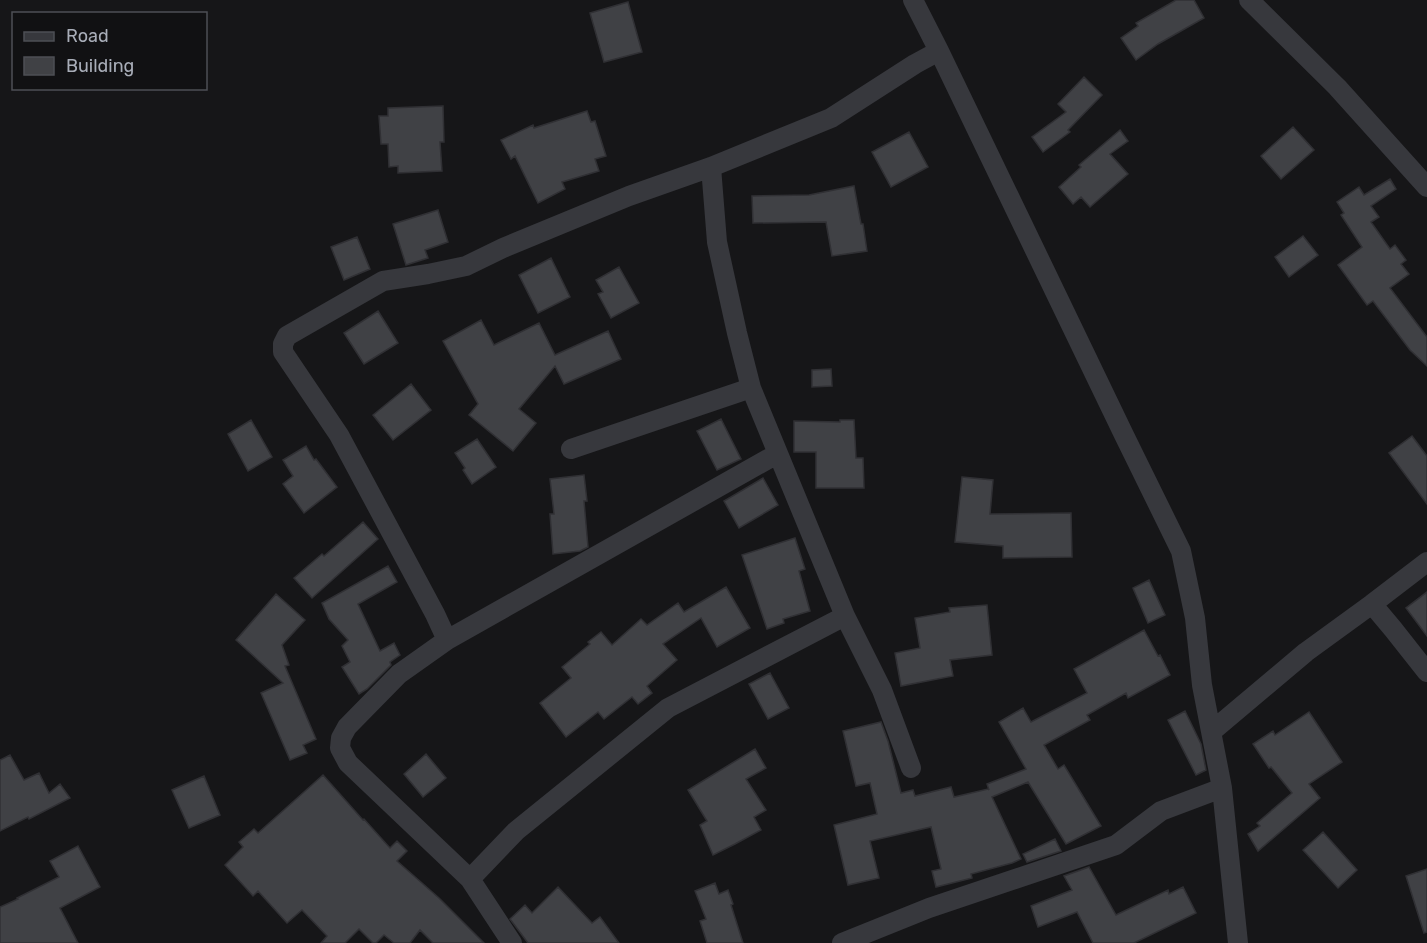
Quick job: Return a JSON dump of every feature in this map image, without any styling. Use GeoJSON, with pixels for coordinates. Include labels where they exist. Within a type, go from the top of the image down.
{"type":"FeatureCollection","features":[{"type":"Feature","properties":{"kind":"street"},"geometry":{"type":"LineString","coordinates":[[913,0],[1181,551],[1195,618],[1202,685],[1222,788],[1238,943]]}},
{"type":"Feature","properties":{"kind":"street"},"geometry":{"type":"LineString","coordinates":[[1249,0],[1337,87],[1427,187]]}},
{"type":"Feature","properties":{"kind":"street"},"geometry":{"type":"LineString","coordinates":[[447,640],[339,435],[283,352],[287,336],[382,281],[466,266],[503,248],[629,196],[711,167],[831,118],[939,51]]}},
{"type":"Feature","properties":{"kind":"street"},"geometry":{"type":"LineString","coordinates":[[711,167],[717,242],[751,387],[845,616],[882,690],[911,768]]}},
{"type":"Feature","properties":{"kind":"street"},"geometry":{"type":"LineString","coordinates":[[571,449],[751,387]]}},
{"type":"Feature","properties":{"kind":"street"},"geometry":{"type":"LineString","coordinates":[[512,943],[470,879],[348,763],[340,748],[341,738],[347,727],[399,674],[447,640],[777,454]]}},
{"type":"Feature","properties":{"kind":"street"},"geometry":{"type":"LineString","coordinates":[[1211,732],[1306,652],[1427,562]]}},
{"type":"Feature","properties":{"kind":"street"},"geometry":{"type":"LineString","coordinates":[[1372,604],[1427,672]]}},
{"type":"Feature","properties":{"kind":"street"},"geometry":{"type":"LineString","coordinates":[[470,879],[516,831],[668,708],[845,616]]}},
{"type":"Feature","properties":{"kind":"street"},"geometry":{"type":"LineString","coordinates":[[842,943],[929,908],[1116,845],[1161,811],[1222,788]]}},
{"type":"Feature","properties":{"kind":"building"},"geometry":{"type":"Polygon","coordinates":[[[1176,0],[1194,0],[1204,18],[1158,44],[1136,60],[1121,38],[1138,26],[1136,23],[1176,0]]]}},
{"type":"Feature","properties":{"kind":"building"},"geometry":{"type":"Polygon","coordinates":[[[628,2],[642,52],[604,62],[590,13],[628,2]]]}},
{"type":"Feature","properties":{"kind":"building"},"geometry":{"type":"Polygon","coordinates":[[[1084,77],[1102,95],[1068,130],[1070,132],[1043,152],[1032,137],[1066,112],[1058,104],[1084,77]]]}},
{"type":"Feature","properties":{"kind":"building"},"geometry":{"type":"Polygon","coordinates":[[[443,106],[444,142],[440,142],[442,171],[398,173],[398,166],[389,167],[388,144],[381,144],[379,116],[388,116],[388,108],[443,106]]]}},
{"type":"Feature","properties":{"kind":"building"},"geometry":{"type":"Polygon","coordinates":[[[587,111],[591,122],[595,121],[606,156],[595,159],[599,171],[562,182],[565,189],[538,203],[515,156],[511,159],[501,140],[533,125],[534,128],[587,111]]]}},
{"type":"Feature","properties":{"kind":"building"},"geometry":{"type":"Polygon","coordinates":[[[1293,127],[1314,150],[1281,179],[1261,156],[1293,127]]]}},
{"type":"Feature","properties":{"kind":"building"},"geometry":{"type":"Polygon","coordinates":[[[1120,130],[1128,141],[1110,154],[1128,174],[1090,207],[1081,197],[1073,204],[1059,187],[1081,167],[1079,165],[1120,130]]]}},
{"type":"Feature","properties":{"kind":"building"},"geometry":{"type":"Polygon","coordinates":[[[909,132],[928,167],[891,187],[872,152],[909,132]]]}},
{"type":"Feature","properties":{"kind":"building"},"geometry":{"type":"Polygon","coordinates":[[[1390,179],[1396,189],[1371,206],[1379,217],[1371,222],[1390,249],[1395,245],[1406,260],[1401,264],[1409,274],[1390,288],[1427,337],[1427,366],[1410,350],[1373,301],[1367,305],[1338,265],[1362,247],[1341,215],[1344,213],[1337,202],[1359,187],[1364,195],[1390,179]]]}},
{"type":"Feature","properties":{"kind":"building"},"geometry":{"type":"Polygon","coordinates":[[[854,186],[867,251],[832,256],[826,222],[753,223],[752,196],[809,195],[854,186]]]}},
{"type":"Feature","properties":{"kind":"building"},"geometry":{"type":"Polygon","coordinates":[[[438,210],[448,242],[425,250],[428,258],[406,265],[393,224],[438,210]]]}},
{"type":"Feature","properties":{"kind":"building"},"geometry":{"type":"Polygon","coordinates":[[[1303,236],[1318,255],[1289,277],[1275,257],[1303,236]]]}},
{"type":"Feature","properties":{"kind":"building"},"geometry":{"type":"Polygon","coordinates":[[[357,237],[370,269],[344,280],[331,247],[357,237]]]}},
{"type":"Feature","properties":{"kind":"building"},"geometry":{"type":"Polygon","coordinates":[[[551,258],[570,297],[538,313],[519,275],[551,258]]]}},
{"type":"Feature","properties":{"kind":"building"},"geometry":{"type":"Polygon","coordinates":[[[619,267],[639,303],[611,318],[598,294],[603,292],[596,280],[619,267]]]}},
{"type":"Feature","properties":{"kind":"building"},"geometry":{"type":"Polygon","coordinates":[[[378,311],[398,343],[364,364],[344,333],[378,311]]]}},
{"type":"Feature","properties":{"kind":"building"},"geometry":{"type":"Polygon","coordinates":[[[481,320],[494,345],[539,323],[555,355],[608,331],[621,359],[564,384],[555,366],[519,409],[536,423],[513,451],[469,415],[478,404],[443,341],[481,320]]]}},
{"type":"Feature","properties":{"kind":"building"},"geometry":{"type":"Polygon","coordinates":[[[831,369],[832,386],[812,387],[812,370],[831,369]]]}},
{"type":"Feature","properties":{"kind":"building"},"geometry":{"type":"Polygon","coordinates":[[[411,384],[431,410],[393,440],[373,415],[411,384]]]}},
{"type":"Feature","properties":{"kind":"building"},"geometry":{"type":"Polygon","coordinates":[[[721,419],[741,459],[717,470],[697,431],[721,419]]]}},
{"type":"Feature","properties":{"kind":"building"},"geometry":{"type":"Polygon","coordinates":[[[251,420],[272,457],[248,471],[228,434],[251,420]]]}},
{"type":"Feature","properties":{"kind":"building"},"geometry":{"type":"Polygon","coordinates":[[[840,420],[854,420],[856,458],[863,458],[864,488],[816,488],[816,452],[794,452],[794,421],[840,422],[840,420]]]}},
{"type":"Feature","properties":{"kind":"building"},"geometry":{"type":"Polygon","coordinates":[[[1412,436],[1427,456],[1427,504],[1389,453],[1412,436]]]}},
{"type":"Feature","properties":{"kind":"building"},"geometry":{"type":"Polygon","coordinates":[[[477,439],[496,467],[472,484],[455,453],[477,439]]]}},
{"type":"Feature","properties":{"kind":"building"},"geometry":{"type":"Polygon","coordinates":[[[306,446],[314,460],[316,459],[337,487],[304,513],[283,484],[293,476],[283,460],[306,446]]]}},
{"type":"Feature","properties":{"kind":"building"},"geometry":{"type":"Polygon","coordinates":[[[584,475],[588,547],[580,551],[553,554],[550,514],[554,514],[550,479],[584,475]]]}},
{"type":"Feature","properties":{"kind":"building"},"geometry":{"type":"Polygon","coordinates":[[[962,477],[993,480],[990,514],[1071,513],[1072,557],[1003,558],[1003,546],[955,542],[962,477]]]}},
{"type":"Feature","properties":{"kind":"building"},"geometry":{"type":"Polygon","coordinates":[[[763,478],[778,505],[739,528],[724,501],[763,478]]]}},
{"type":"Feature","properties":{"kind":"building"},"geometry":{"type":"Polygon","coordinates":[[[363,522],[378,539],[312,598],[294,578],[322,554],[324,556],[363,522]]]}},
{"type":"Feature","properties":{"kind":"building"},"geometry":{"type":"Polygon","coordinates":[[[795,538],[805,569],[799,571],[810,611],[783,619],[784,623],[767,629],[742,555],[795,538]]]}},
{"type":"Feature","properties":{"kind":"building"},"geometry":{"type":"Polygon","coordinates":[[[388,566],[397,582],[358,604],[380,651],[394,643],[400,655],[390,662],[391,665],[367,689],[359,694],[342,667],[350,662],[342,646],[348,640],[329,619],[322,603],[388,566]]]}},
{"type":"Feature","properties":{"kind":"building"},"geometry":{"type":"Polygon","coordinates":[[[1149,580],[1165,615],[1148,623],[1133,588],[1149,580]]]}},
{"type":"Feature","properties":{"kind":"building"},"geometry":{"type":"Polygon","coordinates":[[[726,587],[750,628],[717,647],[701,618],[663,644],[677,660],[647,686],[652,693],[638,704],[632,697],[604,719],[598,712],[566,737],[540,703],[571,678],[562,667],[590,644],[588,642],[601,632],[612,645],[641,619],[647,625],[678,603],[684,612],[726,587]]]}},
{"type":"Feature","properties":{"kind":"building"},"geometry":{"type":"Polygon","coordinates":[[[1427,592],[1427,636],[1406,608],[1427,592]]]}},
{"type":"Feature","properties":{"kind":"building"},"geometry":{"type":"Polygon","coordinates":[[[276,594],[305,620],[282,645],[289,665],[285,666],[316,739],[303,745],[307,753],[290,760],[261,693],[283,683],[236,640],[276,594]]]}},
{"type":"Feature","properties":{"kind":"building"},"geometry":{"type":"Polygon","coordinates":[[[987,605],[992,655],[950,660],[953,676],[901,686],[895,653],[920,648],[915,618],[950,612],[949,608],[987,605]]]}},
{"type":"Feature","properties":{"kind":"building"},"geometry":{"type":"Polygon","coordinates":[[[1144,630],[1170,675],[1128,698],[1126,693],[1087,715],[1090,720],[1044,745],[1058,769],[1064,765],[1101,826],[1066,844],[1028,782],[992,797],[1021,859],[971,874],[972,878],[936,887],[932,871],[941,869],[931,827],[870,841],[879,878],[848,885],[834,825],[877,814],[870,783],[856,786],[843,731],[881,722],[901,793],[913,790],[915,796],[951,787],[954,797],[989,790],[987,784],[1026,769],[999,722],[1023,708],[1031,722],[1087,693],[1074,669],[1144,630]]]}},
{"type":"Feature","properties":{"kind":"building"},"geometry":{"type":"Polygon","coordinates":[[[770,673],[789,708],[768,719],[749,684],[770,673]]]}},
{"type":"Feature","properties":{"kind":"building"},"geometry":{"type":"Polygon","coordinates":[[[1185,711],[1201,744],[1206,770],[1196,775],[1168,720],[1185,711]]]}},
{"type":"Feature","properties":{"kind":"building"},"geometry":{"type":"Polygon","coordinates":[[[1309,712],[1342,762],[1309,784],[1320,798],[1258,851],[1248,834],[1260,826],[1257,823],[1292,793],[1271,767],[1269,768],[1253,744],[1273,731],[1275,735],[1309,712]]]}},
{"type":"Feature","properties":{"kind":"building"},"geometry":{"type":"Polygon","coordinates":[[[755,749],[766,768],[746,779],[766,810],[754,817],[761,830],[713,855],[700,825],[707,821],[688,790],[755,749]]]}},
{"type":"Feature","properties":{"kind":"building"},"geometry":{"type":"Polygon","coordinates":[[[426,754],[446,778],[423,797],[404,774],[426,754]]]}},
{"type":"Feature","properties":{"kind":"building"},"geometry":{"type":"Polygon","coordinates":[[[10,755],[24,780],[39,773],[49,793],[60,784],[70,798],[0,831],[0,760],[10,755]]]}},
{"type":"Feature","properties":{"kind":"building"},"geometry":{"type":"Polygon","coordinates":[[[323,775],[390,848],[397,841],[407,851],[397,861],[439,898],[484,943],[433,943],[420,930],[410,943],[394,943],[384,935],[373,943],[359,929],[345,943],[321,943],[327,936],[302,910],[287,923],[258,891],[253,896],[225,865],[243,847],[239,842],[254,829],[258,833],[323,775]]]}},
{"type":"Feature","properties":{"kind":"building"},"geometry":{"type":"Polygon","coordinates":[[[204,776],[220,815],[189,828],[172,790],[204,776]]]}},
{"type":"Feature","properties":{"kind":"building"},"geometry":{"type":"Polygon","coordinates":[[[1323,832],[1357,870],[1338,888],[1303,850],[1323,832]]]}},
{"type":"Feature","properties":{"kind":"building"},"geometry":{"type":"Polygon","coordinates":[[[1055,839],[1061,851],[1027,862],[1023,854],[1055,839]]]}},
{"type":"Feature","properties":{"kind":"building"},"geometry":{"type":"Polygon","coordinates":[[[78,846],[100,887],[60,908],[78,943],[0,943],[0,907],[59,877],[50,861],[78,846]]]}},
{"type":"Feature","properties":{"kind":"building"},"geometry":{"type":"Polygon","coordinates":[[[1089,867],[1116,915],[1168,890],[1169,894],[1183,887],[1196,913],[1134,943],[1093,943],[1077,912],[1038,927],[1031,906],[1072,890],[1064,876],[1089,867]]]}},
{"type":"Feature","properties":{"kind":"building"},"geometry":{"type":"Polygon","coordinates":[[[1427,869],[1427,932],[1424,933],[1406,876],[1427,869]]]}},
{"type":"Feature","properties":{"kind":"building"},"geometry":{"type":"Polygon","coordinates":[[[715,883],[719,894],[728,890],[743,943],[707,943],[700,921],[706,919],[695,891],[715,883]]]}},
{"type":"Feature","properties":{"kind":"building"},"geometry":{"type":"Polygon","coordinates":[[[558,887],[592,923],[600,917],[619,943],[528,943],[510,919],[525,905],[532,913],[558,887]]]}}]}
